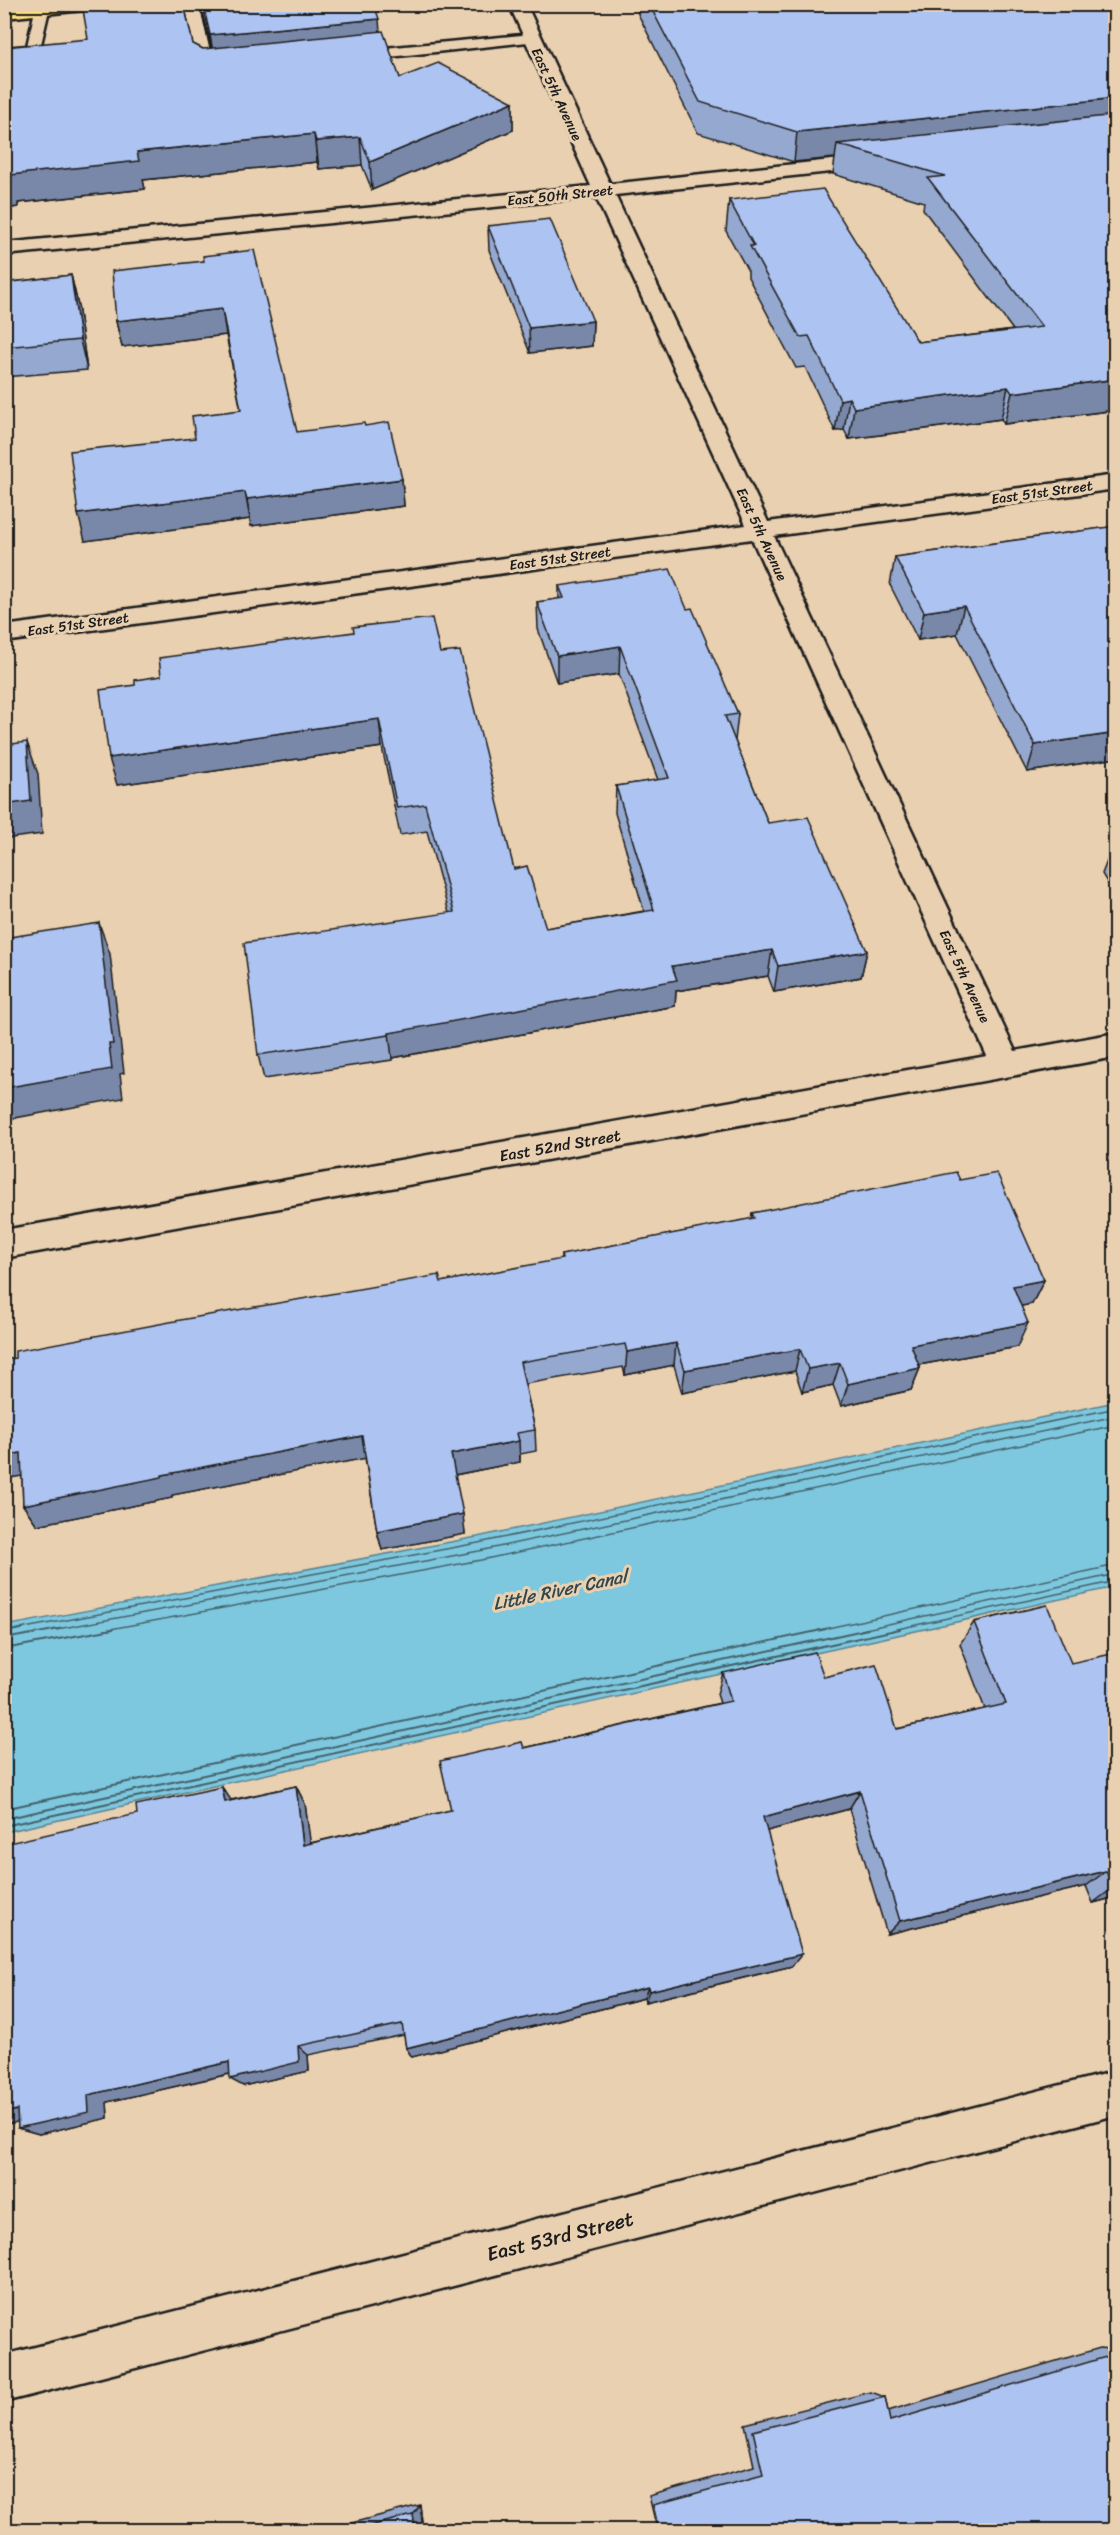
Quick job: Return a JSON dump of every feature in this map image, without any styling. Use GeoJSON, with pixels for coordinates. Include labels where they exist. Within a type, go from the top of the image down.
{"type":"FeatureCollection","features":[{"type":"Feature","properties":{"kind":"main road"},"geometry":{"type":"LineString","coordinates":[[4,13],[95,4]]}},
{"type":"Feature","properties":{"kind":"street","name":"East 5th Avenue"},"geometry":{"type":"LineString","coordinates":[[517,5],[1006,1065]]}},
{"type":"Feature","properties":{"kind":"street","name":"East 50th Street"},"geometry":{"type":"LineString","coordinates":[[4,249],[602,191],[894,159]]}},
{"type":"Feature","properties":{"kind":"street","name":"East 51st Street"},"geometry":{"type":"LineString","coordinates":[[4,634],[1116,482]]}},
{"type":"Feature","properties":{"kind":"street","name":"East 52nd Street"},"geometry":{"type":"LineString","coordinates":[[4,1244],[1116,1045]]}},
{"type":"Feature","properties":{"kind":"street","name":"East 53rd Street"},"geometry":{"type":"LineString","coordinates":[[4,2379],[1116,2092]]}},
{"type":"Feature","properties":{"kind":"lane"},"geometry":{"type":"LineString","coordinates":[[192,4],[207,70],[242,66]]}},
{"type":"Feature","properties":{"kind":"lane"},"geometry":{"type":"LineString","coordinates":[[517,5],[524,4]]}},
{"type":"Feature","properties":{"kind":"lane"},"geometry":{"type":"LineString","coordinates":[[4,52],[34,50],[42,10]]}},
{"type":"Feature","properties":{"kind":"lane"},"geometry":{"type":"LineString","coordinates":[[334,57],[532,38]]}},
{"type":"Feature","properties":{"kind":"water","name":"Little River Canal"},"geometry":{"type":"Polygon","coordinates":[[[1115,1402],[1115,1587],[5,1832],[5,1626],[477,1537],[1115,1402]]]}},
{"type":"Feature","properties":{"kind":"building"},"geometry":{"type":"Polygon","coordinates":[[[82,4],[184,4],[193,44],[203,49],[383,31],[400,78],[438,63],[513,102],[370,162],[360,137],[316,141],[314,134],[137,152],[139,161],[10,175],[10,179],[4,179],[4,47],[88,39],[82,4]]]}},
{"type":"Feature","properties":{"kind":"building"},"geometry":{"type":"Polygon","coordinates":[[[203,4],[374,4],[379,19],[210,35],[203,4]]]}},
{"type":"Feature","properties":{"kind":"building"},"geometry":{"type":"Polygon","coordinates":[[[649,4],[1116,4],[1116,98],[797,132],[700,102],[649,4]]]}},
{"type":"Feature","properties":{"kind":"building"},"geometry":{"type":"Polygon","coordinates":[[[1116,115],[1116,379],[1012,393],[1008,387],[854,408],[849,398],[840,400],[809,336],[800,337],[750,246],[754,246],[729,200],[823,189],[918,342],[1042,327],[928,178],[945,176],[837,144],[1116,115]]]}},
{"type":"Feature","properties":{"kind":"building"},"geometry":{"type":"Polygon","coordinates":[[[550,219],[593,321],[529,328],[488,226],[550,219]]]}},
{"type":"Feature","properties":{"kind":"building"},"geometry":{"type":"Polygon","coordinates":[[[254,250],[297,432],[389,422],[402,479],[247,499],[245,492],[78,514],[70,451],[195,438],[192,416],[241,410],[222,309],[116,321],[112,271],[204,261],[203,256],[254,250]]]}},
{"type":"Feature","properties":{"kind":"building"},"geometry":{"type":"Polygon","coordinates":[[[71,275],[80,340],[4,347],[4,283],[71,275]]]}},
{"type":"Feature","properties":{"kind":"building"},"geometry":{"type":"Polygon","coordinates":[[[1116,526],[1116,618],[1111,619],[1116,626],[1116,733],[1035,745],[964,606],[924,612],[895,557],[1116,526]]]}},
{"type":"Feature","properties":{"kind":"building"},"geometry":{"type":"Polygon","coordinates":[[[670,569],[687,609],[692,608],[738,714],[725,716],[768,823],[808,817],[867,951],[778,966],[772,950],[672,966],[677,980],[389,1033],[389,1035],[258,1055],[244,943],[454,912],[425,804],[397,808],[379,719],[109,758],[100,690],[135,685],[135,680],[161,676],[159,658],[354,632],[353,627],[432,618],[440,653],[460,651],[514,869],[527,866],[546,928],[654,910],[616,786],[669,778],[620,646],[557,656],[537,602],[564,598],[559,586],[670,569]]]}},
{"type":"Feature","properties":{"kind":"building"},"geometry":{"type":"Polygon","coordinates":[[[27,742],[31,801],[4,805],[4,745],[27,742]]]}},
{"type":"Feature","properties":{"kind":"building"},"geometry":{"type":"Polygon","coordinates":[[[99,923],[113,1044],[109,1044],[112,1069],[4,1088],[4,993],[7,993],[4,938],[99,923]]]}},
{"type":"Feature","properties":{"kind":"building"},"geometry":{"type":"Polygon","coordinates":[[[956,1172],[960,1180],[997,1173],[1044,1280],[1013,1286],[1028,1323],[911,1345],[920,1368],[848,1384],[840,1363],[808,1369],[800,1349],[685,1370],[676,1343],[627,1352],[625,1344],[520,1362],[535,1430],[517,1433],[519,1441],[451,1454],[463,1514],[377,1531],[362,1436],[23,1505],[21,1453],[4,1456],[4,1360],[15,1358],[15,1351],[439,1275],[441,1282],[562,1259],[561,1255],[754,1218],[752,1213],[956,1172]]]}},
{"type":"Feature","properties":{"kind":"building"},"geometry":{"type":"Polygon","coordinates":[[[1047,1605],[1071,1663],[1116,1653],[1116,1888],[1113,1888],[1106,1871],[900,1921],[860,1791],[763,1817],[802,1954],[649,1991],[648,1987],[406,2048],[402,2024],[298,2046],[299,2062],[230,2079],[229,2062],[88,2095],[89,2112],[18,2128],[17,2110],[4,2113],[4,1844],[137,1814],[136,1805],[222,1787],[225,1802],[296,1786],[303,1845],[451,1810],[440,1761],[522,1742],[524,1748],[731,1701],[723,1673],[815,1652],[824,1677],[876,1664],[897,1729],[1006,1704],[974,1622],[1047,1605]]]}},
{"type":"Feature","properties":{"kind":"building"},"geometry":{"type":"Polygon","coordinates":[[[1116,2354],[1116,2530],[659,2530],[653,2505],[763,2475],[753,2431],[885,2397],[890,2421],[1116,2354]]]}},
{"type":"Feature","properties":{"kind":"building"},"geometry":{"type":"Polygon","coordinates":[[[413,2515],[415,2530],[354,2530],[413,2515]]]}}]}
